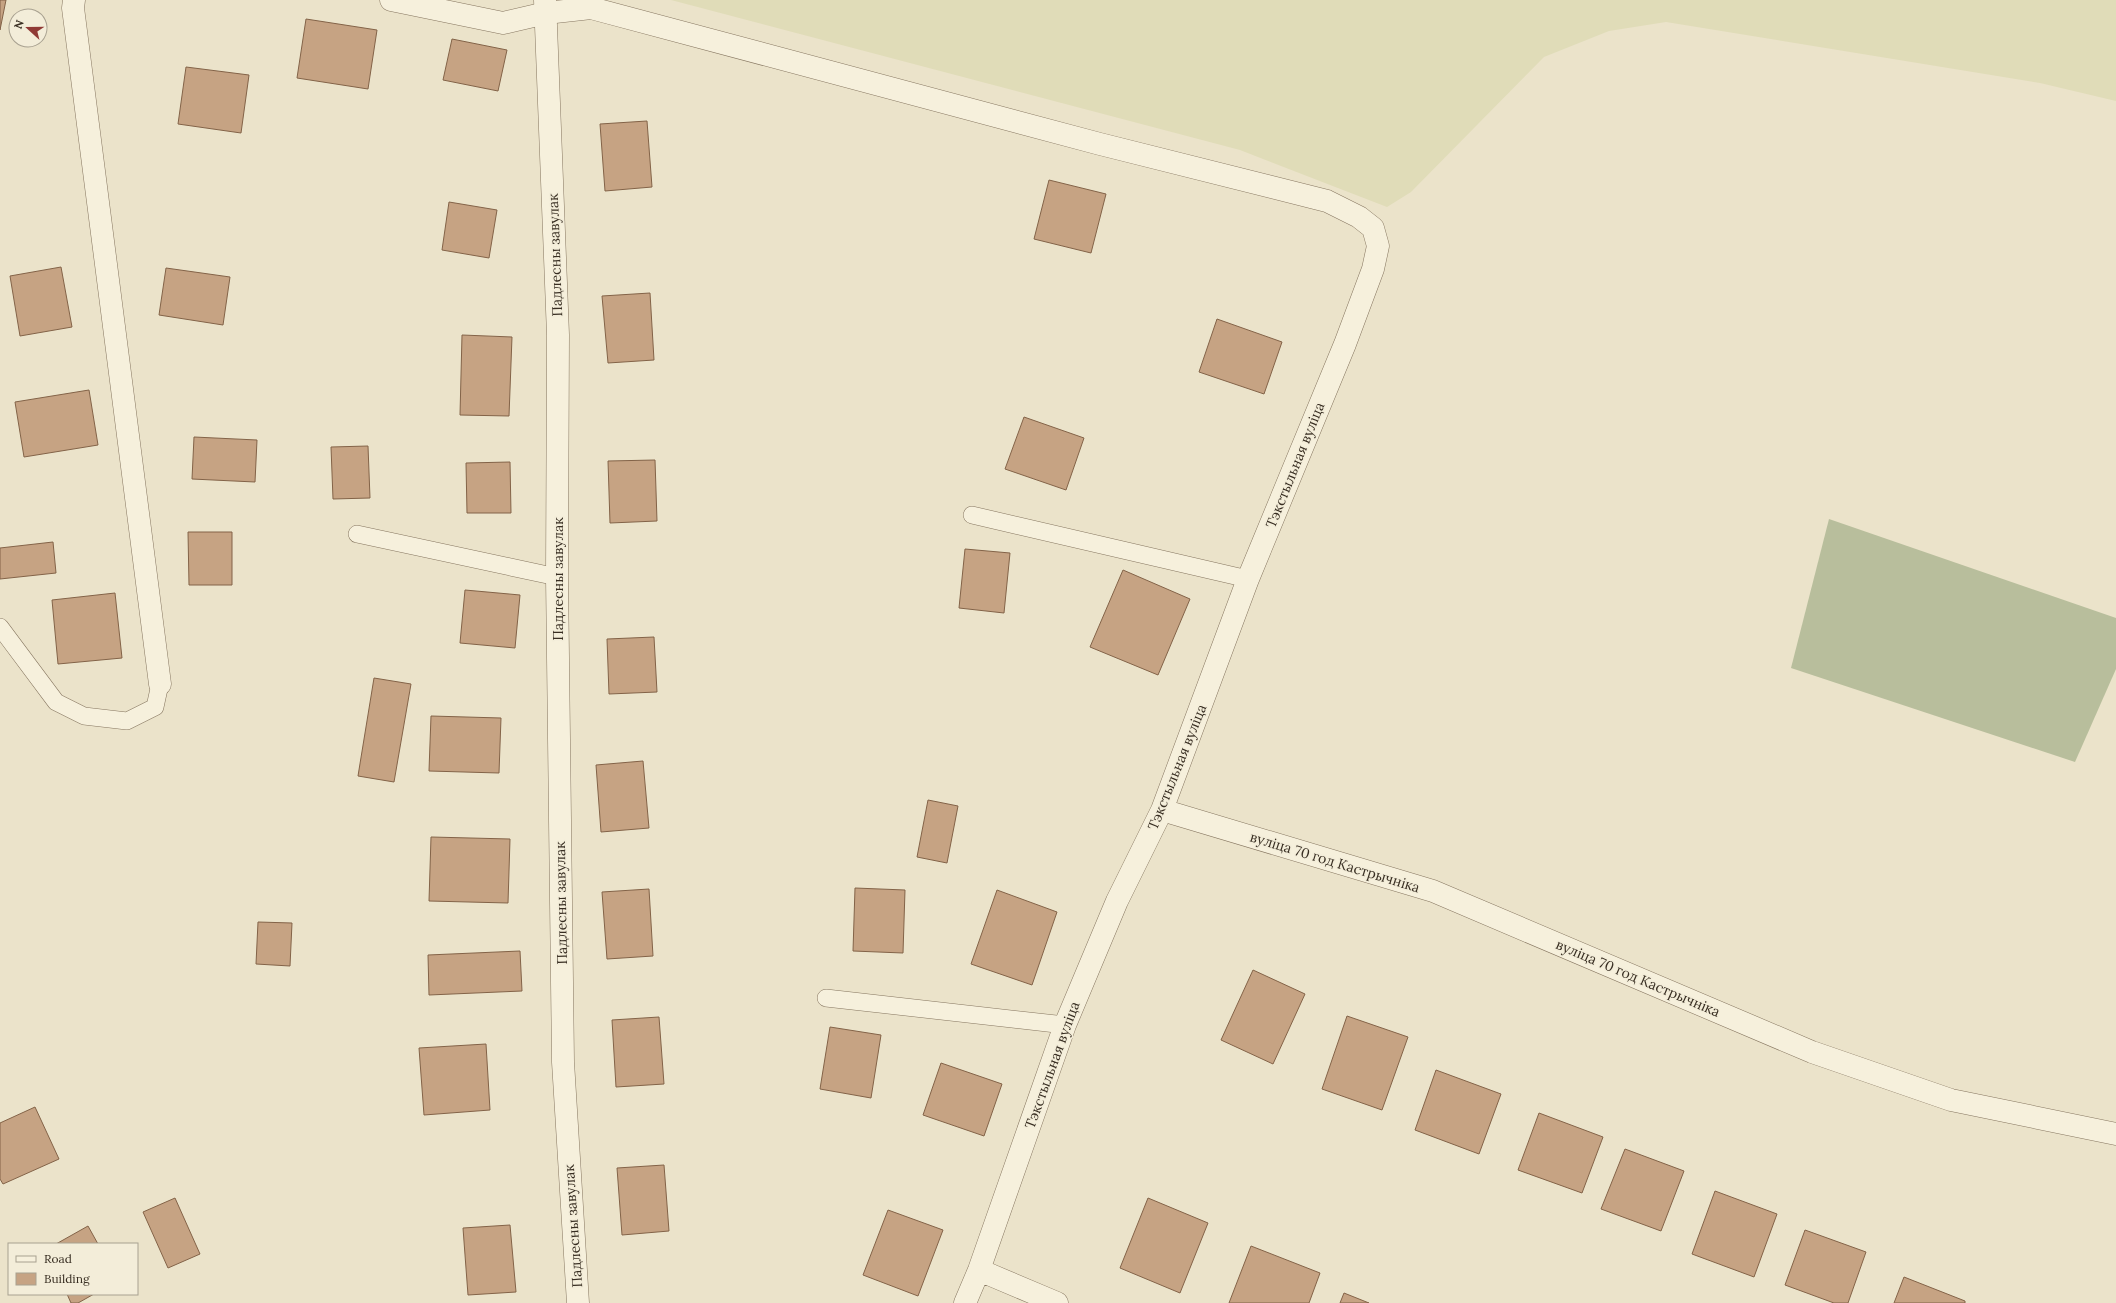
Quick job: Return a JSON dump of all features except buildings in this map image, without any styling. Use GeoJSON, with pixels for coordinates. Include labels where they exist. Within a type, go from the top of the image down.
{"type":"FeatureCollection","features":[{"type":"Feature","properties":{"kind":"street"},"geometry":{"type":"LineString","coordinates":[[74,0],[73,8],[160,684]]}},
{"type":"Feature","properties":{"kind":"street"},"geometry":{"type":"LineString","coordinates":[[391,0],[503,23],[545,6]]}},
{"type":"Feature","properties":{"kind":"street","name":"Тэкстыльная вуліца"},"geometry":{"type":"LineString","coordinates":[[545,6],[591,8],[1092,142],[1328,201],[1359,217],[1373,228],[1378,246],[1373,269],[1345,344],[1248,579],[1162,810],[1117,901],[1065,1025],[979,1270],[965,1303]]}},
{"type":"Feature","properties":{"kind":"street","name":"Падлесны завулак"},"geometry":{"type":"LineString","coordinates":[[545,6],[558,335],[557,577],[563,1062],[578,1303]]}},
{"type":"Feature","properties":{"kind":"street","name":"вуліца 70 год Кастрычніка"},"geometry":{"type":"LineString","coordinates":[[1162,810],[1433,891],[1812,1052],[1951,1100],[2116,1134]]}},
{"type":"Feature","properties":{"kind":"street"},"geometry":{"type":"LineString","coordinates":[[979,1270],[1057,1303]]}},
{"type":"Feature","properties":{"kind":"lane"},"geometry":{"type":"LineString","coordinates":[[972,515],[1248,579]]}},
{"type":"Feature","properties":{"kind":"lane"},"geometry":{"type":"LineString","coordinates":[[357,534],[557,577]]}},
{"type":"Feature","properties":{"kind":"lane"},"geometry":{"type":"LineString","coordinates":[[0,627],[56,702],[84,716],[127,721],[154,707],[160,684]]}},
{"type":"Feature","properties":{"kind":"lane"},"geometry":{"type":"LineString","coordinates":[[826,998],[1065,1025]]}},
{"type":"Feature","properties":{"kind":"shaded area"},"geometry":{"type":"Polygon","coordinates":[[[671,0],[2116,0],[2116,101],[2040,83],[1666,22],[1609,31],[1544,57],[1411,192],[1387,207],[1240,150],[671,0]]]}},
{"type":"Feature","properties":{"kind":"green space"},"geometry":{"type":"Polygon","coordinates":[[[1829,519],[2116,618],[2116,669],[2075,762],[1791,668],[1829,519]]]}}]}
